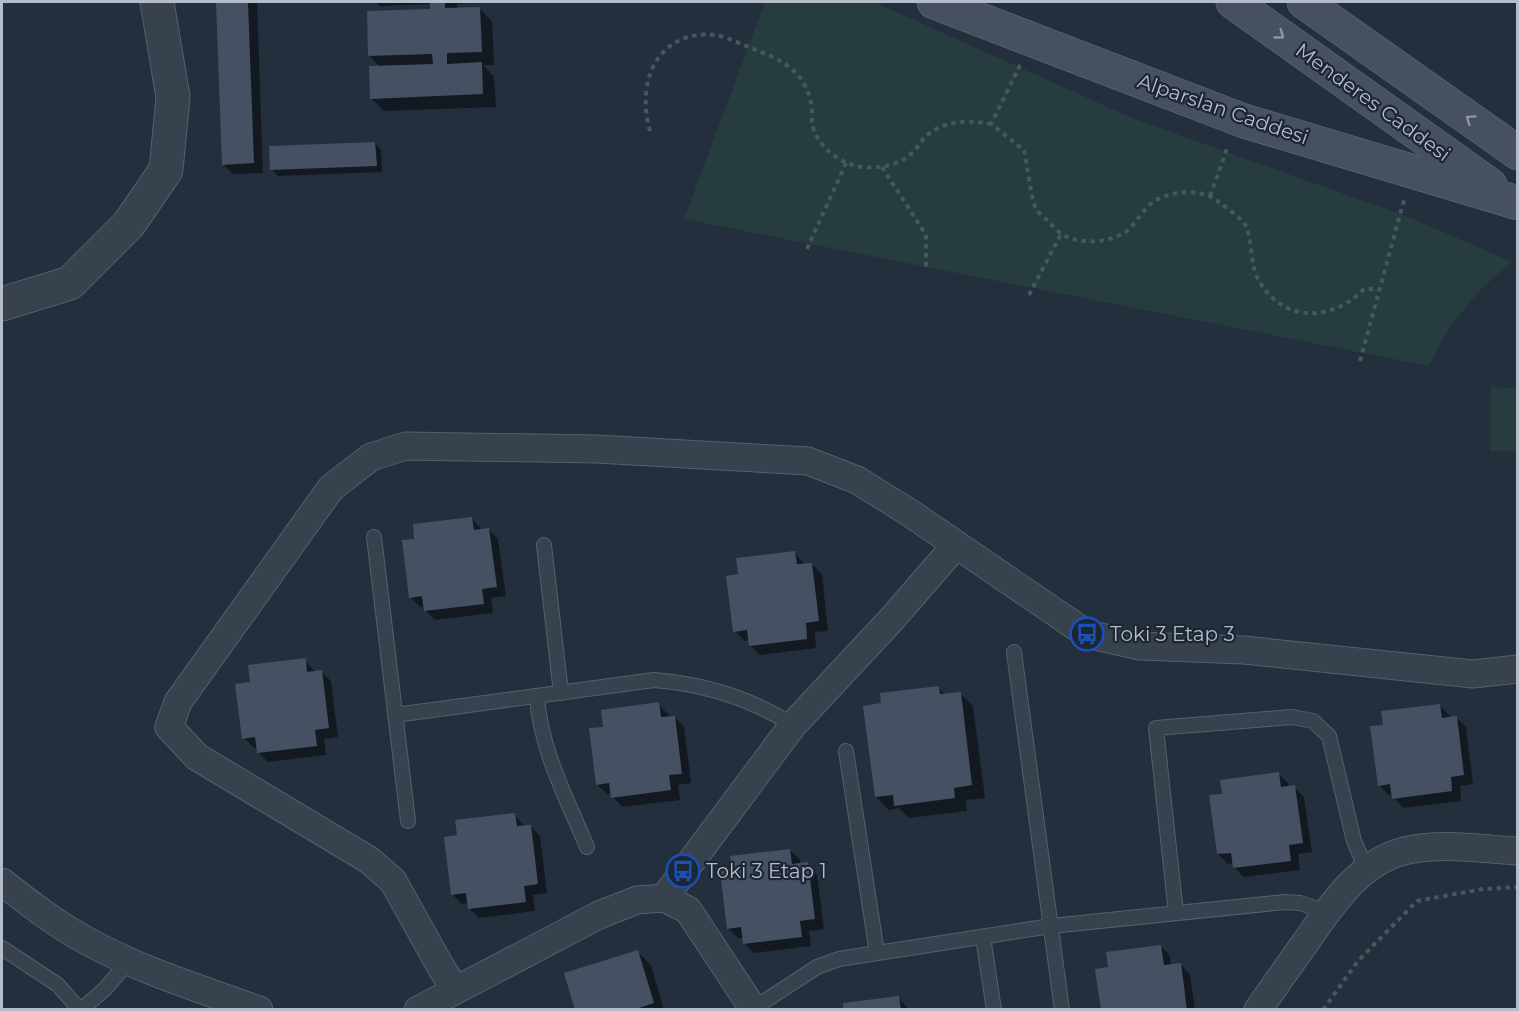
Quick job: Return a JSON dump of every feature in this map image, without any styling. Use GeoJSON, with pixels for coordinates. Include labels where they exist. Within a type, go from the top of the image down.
{"type":"FeatureCollection","features":[{"type":"Feature","properties":{"kind":"main road","name":"Alparslan Caddesi"},"geometry":{"type":"LineString","coordinates":[[934,2],[1237,118],[1515,202]]}},
{"type":"Feature","properties":{"kind":"main road","name":"Menderes Caddesi"},"geometry":{"type":"LineString","coordinates":[[1233,2],[1515,202]]}},
{"type":"Feature","properties":{"kind":"main road","name":"Menderes Caddesi"},"geometry":{"type":"LineString","coordinates":[[1304,2],[1518,153]]}},
{"type":"Feature","properties":{"kind":"street"},"geometry":{"type":"LineString","coordinates":[[2,304],[70,283],[129,224],[166,170],[173,97],[157,2]]}},
{"type":"Feature","properties":{"kind":"street"},"geometry":{"type":"LineString","coordinates":[[455,989],[393,881],[369,860],[197,757],[169,727],[178,702],[331,488],[371,457],[406,446],[597,449],[808,461],[857,480],[910,513],[1087,634],[1140,646],[1244,650],[1473,674],[1518,669]]}},
{"type":"Feature","properties":{"kind":"street"},"geometry":{"type":"LineString","coordinates":[[664,898],[793,725],[891,620],[956,545]]}},
{"type":"Feature","properties":{"kind":"street"},"geometry":{"type":"LineString","coordinates":[[1258,1010],[1326,912],[1366,869],[1402,851],[1425,847],[1518,851]]}},
{"type":"Feature","properties":{"kind":"street"},"geometry":{"type":"LineString","coordinates":[[2,882],[51,920],[89,942],[129,961],[259,1010]]}},
{"type":"Feature","properties":{"kind":"street"},"geometry":{"type":"LineString","coordinates":[[418,1010],[599,915],[637,900],[664,898],[688,910],[754,1009]]}},
{"type":"Feature","properties":{"kind":"lane"},"geometry":{"type":"LineString","coordinates":[[374,537],[408,821]]}},
{"type":"Feature","properties":{"kind":"lane"},"geometry":{"type":"LineString","coordinates":[[544,545],[561,693]]}},
{"type":"Feature","properties":{"kind":"lane"},"geometry":{"type":"LineString","coordinates":[[1014,652],[1062,1010]]}},
{"type":"Feature","properties":{"kind":"lane"},"geometry":{"type":"LineString","coordinates":[[395,715],[654,680],[681,682],[733,695],[774,713],[793,725]]}},
{"type":"Feature","properties":{"kind":"lane"},"geometry":{"type":"LineString","coordinates":[[537,696],[540,723],[549,754],[587,847]]}},
{"type":"Feature","properties":{"kind":"lane"},"geometry":{"type":"LineString","coordinates":[[1176,913],[1156,728],[1292,717],[1313,721],[1329,736],[1354,841],[1366,869]]}},
{"type":"Feature","properties":{"kind":"lane"},"geometry":{"type":"LineString","coordinates":[[846,751],[876,953]]}},
{"type":"Feature","properties":{"kind":"lane"},"geometry":{"type":"LineString","coordinates":[[754,1009],[817,967],[839,959],[1051,926],[1285,902],[1300,903],[1326,912]]}},
{"type":"Feature","properties":{"kind":"lane"},"geometry":{"type":"LineString","coordinates":[[983,937],[994,1010]]}},
{"type":"Feature","properties":{"kind":"lane"},"geometry":{"type":"LineString","coordinates":[[2,948],[58,985],[81,1010],[105,989],[129,961]]}},
{"type":"Feature","properties":{"kind":"path"},"geometry":{"type":"LineString","coordinates":[[650,131],[645,109],[650,76],[657,60],[674,42],[686,37],[709,34],[723,37],[785,63],[797,74],[806,87],[810,99],[812,124],[818,136],[835,156],[846,163],[859,167],[882,167],[903,160],[912,154],[930,133],[943,126],[974,121],[991,124],[1024,150],[1036,209],[1061,234],[1083,241],[1105,239],[1126,231],[1152,202],[1182,193],[1197,193],[1210,196],[1245,224],[1256,276],[1271,296],[1288,307],[1298,312],[1320,314],[1341,308],[1364,289],[1380,289]]}},
{"type":"Feature","properties":{"kind":"path"},"geometry":{"type":"LineString","coordinates":[[991,124],[1033,39]]}},
{"type":"Feature","properties":{"kind":"path"},"geometry":{"type":"LineString","coordinates":[[1210,196],[1237,118]]}},
{"type":"Feature","properties":{"kind":"path"},"geometry":{"type":"LineString","coordinates":[[807,249],[846,163]]}},
{"type":"Feature","properties":{"kind":"path"},"geometry":{"type":"LineString","coordinates":[[882,167],[926,235],[926,271]]}},
{"type":"Feature","properties":{"kind":"path"},"geometry":{"type":"LineString","coordinates":[[1360,361],[1412,171]]}},
{"type":"Feature","properties":{"kind":"path"},"geometry":{"type":"LineString","coordinates":[[1029,295],[1061,234]]}},
{"type":"Feature","properties":{"kind":"path"},"geometry":{"type":"LineString","coordinates":[[1323,1010],[1358,961],[1417,901],[1483,889],[1518,887]]}},
{"type":"Feature","properties":{"kind":"green space"},"geometry":{"type":"Polygon","coordinates":[[[765,2],[874,2],[1132,118],[1411,218],[1512,262],[1464,309],[1445,336],[1429,366],[684,219],[765,2]]]}},
{"type":"Feature","properties":{"kind":"green space"},"geometry":{"type":"Polygon","coordinates":[[[1491,387],[1517,388],[1517,451],[1490,451],[1491,387]]]}},
{"type":"Feature","properties":{"kind":"building"},"geometry":{"type":"Polygon","coordinates":[[[216,2],[248,2],[254,163],[222,165],[216,2]]]}},
{"type":"Feature","properties":{"kind":"building"},"geometry":{"type":"Polygon","coordinates":[[[430,2],[445,2],[445,8],[480,7],[482,52],[447,53],[447,64],[482,62],[483,94],[370,99],[369,66],[433,64],[432,54],[368,56],[367,11],[430,9],[430,2]]]}},
{"type":"Feature","properties":{"kind":"building"},"geometry":{"type":"Polygon","coordinates":[[[375,142],[377,166],[270,170],[269,146],[375,142]]]}},
{"type":"Feature","properties":{"kind":"building"},"geometry":{"type":"Polygon","coordinates":[[[472,517],[474,530],[489,528],[497,587],[482,589],[484,604],[424,611],[422,596],[409,598],[402,540],[414,539],[413,524],[472,517]]]}},
{"type":"Feature","properties":{"kind":"building"},"geometry":{"type":"Polygon","coordinates":[[[795,551],[797,564],[812,563],[819,621],[806,623],[807,639],[749,646],[747,630],[733,632],[726,576],[738,574],[736,558],[795,551]]]}},
{"type":"Feature","properties":{"kind":"building"},"geometry":{"type":"Polygon","coordinates":[[[306,658],[307,672],[322,670],[329,728],[315,730],[317,746],[257,753],[255,737],[242,739],[235,684],[250,682],[248,665],[306,658]]]}},
{"type":"Feature","properties":{"kind":"building"},"geometry":{"type":"Polygon","coordinates":[[[939,686],[940,694],[961,692],[972,785],[954,788],[955,798],[894,806],[893,795],[875,797],[863,706],[881,703],[880,693],[939,686]]]}},
{"type":"Feature","properties":{"kind":"building"},"geometry":{"type":"Polygon","coordinates":[[[659,702],[661,717],[675,716],[682,774],[669,775],[671,790],[611,798],[609,783],[596,785],[589,728],[603,727],[601,710],[659,702]]]}},
{"type":"Feature","properties":{"kind":"building"},"geometry":{"type":"Polygon","coordinates":[[[1440,704],[1442,718],[1457,716],[1464,775],[1451,777],[1452,791],[1392,799],[1390,784],[1378,786],[1370,726],[1383,725],[1381,711],[1440,704]]]}},
{"type":"Feature","properties":{"kind":"building"},"geometry":{"type":"Polygon","coordinates":[[[1279,772],[1281,787],[1295,785],[1303,843],[1289,845],[1291,861],[1233,868],[1231,853],[1217,854],[1209,795],[1222,794],[1220,780],[1279,772]]]}},
{"type":"Feature","properties":{"kind":"building"},"geometry":{"type":"Polygon","coordinates":[[[515,813],[517,826],[531,825],[538,884],[524,886],[526,902],[468,909],[466,893],[451,895],[444,837],[457,835],[455,820],[515,813]]]}},
{"type":"Feature","properties":{"kind":"building"},"geometry":{"type":"Polygon","coordinates":[[[790,849],[792,864],[808,862],[815,919],[800,921],[802,937],[743,944],[741,927],[727,929],[720,871],[732,870],[730,856],[790,849]]]}},
{"type":"Feature","properties":{"kind":"building"},"geometry":{"type":"Polygon","coordinates":[[[1161,945],[1164,965],[1181,963],[1187,1010],[1101,1010],[1095,969],[1108,967],[1106,952],[1161,945]]]}},
{"type":"Feature","properties":{"kind":"building"},"geometry":{"type":"Polygon","coordinates":[[[638,950],[654,1003],[633,1010],[575,1010],[564,973],[638,950]]]}},
{"type":"Feature","properties":{"kind":"building"},"geometry":{"type":"Polygon","coordinates":[[[899,996],[901,1010],[843,1010],[843,1003],[899,996]]]}},
{"type":"Feature","properties":{"kind":"place","name":"Toki 3 Etap 3"},"geometry":{"type":"Point","coordinates":[1087,634]}},
{"type":"Feature","properties":{"kind":"place","name":"Toki 3 Etap 1"},"geometry":{"type":"Point","coordinates":[683,871]}}]}
